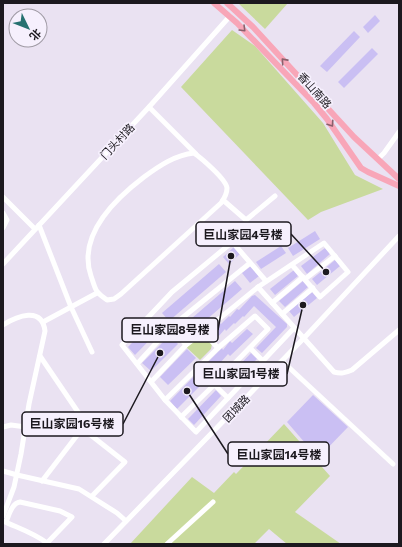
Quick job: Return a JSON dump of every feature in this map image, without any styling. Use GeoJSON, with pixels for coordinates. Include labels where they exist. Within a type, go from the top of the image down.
{"type":"FeatureCollection","features":[{"type":"Feature","properties":{"kind":"main road","name":"香山南路"},"geometry":{"type":"LineString","coordinates":[[214,3],[254,39],[314,103],[361,168],[399,186]]}},
{"type":"Feature","properties":{"kind":"main road","name":"香山南路"},"geometry":{"type":"LineString","coordinates":[[226,3],[253,27],[340,123],[399,179]]}},
{"type":"Feature","properties":{"kind":"street","name":"门头村路"},"geometry":{"type":"LineString","coordinates":[[3,264],[230,16]]}},
{"type":"Feature","properties":{"kind":"street"},"geometry":{"type":"LineString","coordinates":[[148,107],[200,157],[224,182],[227,188],[221,203],[121,294],[114,299],[107,300],[96,293],[89,271],[88,260],[89,248],[93,234],[102,218],[116,200],[153,170],[166,162],[187,154],[194,153],[200,157]]}},
{"type":"Feature","properties":{"kind":"street"},"geometry":{"type":"LineString","coordinates":[[378,159],[399,132]]}},
{"type":"Feature","properties":{"kind":"street"},"geometry":{"type":"LineString","coordinates":[[223,200],[246,220],[275,196]]}},
{"type":"Feature","properties":{"kind":"street"},"geometry":{"type":"LineString","coordinates":[[3,197],[35,230]]}},
{"type":"Feature","properties":{"kind":"street"},"geometry":{"type":"LineString","coordinates":[[3,213],[8,220],[3,228]]}},
{"type":"Feature","properties":{"kind":"street"},"geometry":{"type":"LineString","coordinates":[[39,225],[71,307],[92,352]]}},
{"type":"Feature","properties":{"kind":"street","name":"团城路"},"geometry":{"type":"LineString","coordinates":[[104,544],[282,361],[399,236]]}},
{"type":"Feature","properties":{"kind":"street"},"geometry":{"type":"LineString","coordinates":[[151,382],[186,345],[258,287],[324,243],[348,272],[320,297],[292,265]]}},
{"type":"Feature","properties":{"kind":"street"},"geometry":{"type":"LineString","coordinates":[[266,281],[234,244],[230,244],[177,288],[122,345],[165,400],[196,432],[294,328]]}},
{"type":"Feature","properties":{"kind":"street"},"geometry":{"type":"LineString","coordinates":[[272,303],[335,256]]}},
{"type":"Feature","properties":{"kind":"street"},"geometry":{"type":"LineString","coordinates":[[137,364],[171,327],[250,263]]}},
{"type":"Feature","properties":{"kind":"street"},"geometry":{"type":"LineString","coordinates":[[258,287],[334,372],[339,374],[352,370],[399,330]]}},
{"type":"Feature","properties":{"kind":"street"},"geometry":{"type":"LineString","coordinates":[[282,314],[313,288]]}},
{"type":"Feature","properties":{"kind":"street"},"geometry":{"type":"LineString","coordinates":[[43,322],[96,293]]}},
{"type":"Feature","properties":{"kind":"street"},"geometry":{"type":"LineString","coordinates":[[3,325],[23,315],[34,315],[42,320],[45,331],[29,404],[17,475],[3,516]]}},
{"type":"Feature","properties":{"kind":"street"},"geometry":{"type":"LineString","coordinates":[[165,400],[218,348],[255,316],[268,329],[229,369]]}},
{"type":"Feature","properties":{"kind":"street"},"geometry":{"type":"LineString","coordinates":[[171,327],[186,345]]}},
{"type":"Feature","properties":{"kind":"street"},"geometry":{"type":"LineString","coordinates":[[203,332],[218,348]]}},
{"type":"Feature","properties":{"kind":"street"},"geometry":{"type":"LineString","coordinates":[[250,348],[264,361]]}},
{"type":"Feature","properties":{"kind":"street"},"geometry":{"type":"LineString","coordinates":[[40,356],[80,415],[85,425],[42,481]]}},
{"type":"Feature","properties":{"kind":"street"},"geometry":{"type":"LineString","coordinates":[[282,361],[393,464]]}},
{"type":"Feature","properties":{"kind":"street"},"geometry":{"type":"LineString","coordinates":[[197,368],[228,398]]}},
{"type":"Feature","properties":{"kind":"street"},"geometry":{"type":"LineString","coordinates":[[181,417],[214,384]]}},
{"type":"Feature","properties":{"kind":"street"},"geometry":{"type":"LineString","coordinates":[[3,427],[11,425],[26,427]]}},
{"type":"Feature","properties":{"kind":"street"},"geometry":{"type":"LineString","coordinates":[[83,429],[126,462],[92,496]]}},
{"type":"Feature","properties":{"kind":"street"},"geometry":{"type":"LineString","coordinates":[[3,471],[79,489],[117,513],[126,521]]}},
{"type":"Feature","properties":{"kind":"street"},"geometry":{"type":"LineString","coordinates":[[16,502],[60,511],[72,517],[47,544],[32,534],[4,521],[16,502]]}},
{"type":"Feature","properties":{"kind":"street"},"geometry":{"type":"LineString","coordinates":[[167,544],[213,502]]}},
{"type":"Feature","properties":{"kind":"green space"},"geometry":{"type":"Polygon","coordinates":[[[238,3],[288,3],[265,29],[238,3]]]}},
{"type":"Feature","properties":{"kind":"green space"},"geometry":{"type":"Polygon","coordinates":[[[232,30],[255,46],[323,123],[355,175],[383,189],[321,212],[308,220],[181,87],[232,30]]]}},
{"type":"Feature","properties":{"kind":"green space"},"geometry":{"type":"Polygon","coordinates":[[[200,334],[212,344],[211,349],[200,360],[186,347],[200,334]]]}},
{"type":"Feature","properties":{"kind":"green space"},"geometry":{"type":"Polygon","coordinates":[[[284,424],[330,476],[295,512],[341,544],[287,544],[269,529],[254,544],[130,544],[192,477],[214,493],[234,472],[236,474],[284,424]]]}},
{"type":"Feature","properties":{"kind":"building"},"geometry":{"type":"Polygon","coordinates":[[[375,15],[380,21],[368,33],[363,27],[375,15]]]}},
{"type":"Feature","properties":{"kind":"building"},"geometry":{"type":"Polygon","coordinates":[[[354,31],[360,37],[327,72],[320,66],[354,31]]]}},
{"type":"Feature","properties":{"kind":"building"},"geometry":{"type":"Polygon","coordinates":[[[372,48],[378,54],[344,88],[338,82],[372,48]]]}},
{"type":"Feature","properties":{"kind":"building"},"geometry":{"type":"Polygon","coordinates":[[[315,231],[320,239],[293,256],[288,248],[315,231]]]}},
{"type":"Feature","properties":{"kind":"building"},"geometry":{"type":"Polygon","coordinates":[[[281,246],[286,253],[261,269],[256,262],[281,246]]]}},
{"type":"Feature","properties":{"kind":"building"},"geometry":{"type":"Polygon","coordinates":[[[234,247],[240,254],[229,264],[223,257],[234,247]]]}},
{"type":"Feature","properties":{"kind":"building"},"geometry":{"type":"Polygon","coordinates":[[[325,248],[330,254],[307,274],[301,266],[325,248]]]}},
{"type":"Feature","properties":{"kind":"building"},"geometry":{"type":"Polygon","coordinates":[[[335,260],[340,266],[317,285],[312,279],[335,260]]]}},
{"type":"Feature","properties":{"kind":"building"},"geometry":{"type":"Polygon","coordinates":[[[219,264],[226,272],[169,321],[162,313],[219,264]]]}},
{"type":"Feature","properties":{"kind":"building"},"geometry":{"type":"Polygon","coordinates":[[[251,266],[259,276],[250,283],[242,273],[251,266]]]}},
{"type":"Feature","properties":{"kind":"building"},"geometry":{"type":"Polygon","coordinates":[[[294,270],[298,276],[275,295],[270,289],[294,270]]]}},
{"type":"Feature","properties":{"kind":"building"},"geometry":{"type":"Polygon","coordinates":[[[235,281],[242,289],[184,339],[177,331],[235,281]]]}},
{"type":"Feature","properties":{"kind":"building"},"geometry":{"type":"Polygon","coordinates":[[[303,281],[308,287],[285,307],[279,301],[303,281]]]}},
{"type":"Feature","properties":{"kind":"building"},"geometry":{"type":"Polygon","coordinates":[[[312,292],[317,298],[294,317],[289,311],[312,292]]]}},
{"type":"Feature","properties":{"kind":"building"},"geometry":{"type":"Polygon","coordinates":[[[255,295],[287,324],[287,327],[262,353],[256,348],[276,327],[254,306],[244,317],[243,316],[235,324],[234,323],[226,331],[225,329],[218,337],[212,332],[220,323],[221,324],[229,316],[230,317],[237,309],[239,310],[252,296],[255,295]]]}},
{"type":"Feature","properties":{"kind":"building"},"geometry":{"type":"Polygon","coordinates":[[[155,319],[163,326],[135,355],[128,347],[155,319]]]}},
{"type":"Feature","properties":{"kind":"building"},"geometry":{"type":"Polygon","coordinates":[[[247,329],[253,334],[230,356],[228,354],[220,363],[219,362],[216,364],[229,376],[251,353],[257,359],[231,386],[227,386],[207,368],[206,364],[222,348],[223,350],[230,341],[232,343],[247,329]]]}},
{"type":"Feature","properties":{"kind":"building"},"geometry":{"type":"Polygon","coordinates":[[[170,335],[178,344],[151,371],[142,363],[170,335]]]}},
{"type":"Feature","properties":{"kind":"building"},"geometry":{"type":"Polygon","coordinates":[[[187,349],[196,358],[168,385],[160,377],[187,349]]]}},
{"type":"Feature","properties":{"kind":"building"},"geometry":{"type":"Polygon","coordinates":[[[197,373],[205,381],[177,409],[170,401],[197,373]]]}},
{"type":"Feature","properties":{"kind":"building"},"geometry":{"type":"Polygon","coordinates":[[[216,390],[221,396],[194,425],[188,419],[216,390]]]}},
{"type":"Feature","properties":{"kind":"building"},"geometry":{"type":"Polygon","coordinates":[[[313,395],[348,427],[318,458],[287,422],[313,395]]]}},
{"type":"Feature","properties":{"kind":"place","name":"巨山家园8号楼"},"geometry":{"type":"Point","coordinates":[231,256]}},
{"type":"Feature","properties":{"kind":"place","name":"巨山家园4号楼"},"geometry":{"type":"Point","coordinates":[326,272]}},
{"type":"Feature","properties":{"kind":"place","name":"巨山家园1号楼"},"geometry":{"type":"Point","coordinates":[303,305]}},
{"type":"Feature","properties":{"kind":"place","name":"巨山家园16号楼"},"geometry":{"type":"Point","coordinates":[160,353]}},
{"type":"Feature","properties":{"kind":"place","name":"巨山家园14号楼"},"geometry":{"type":"Point","coordinates":[187,391]}}]}
